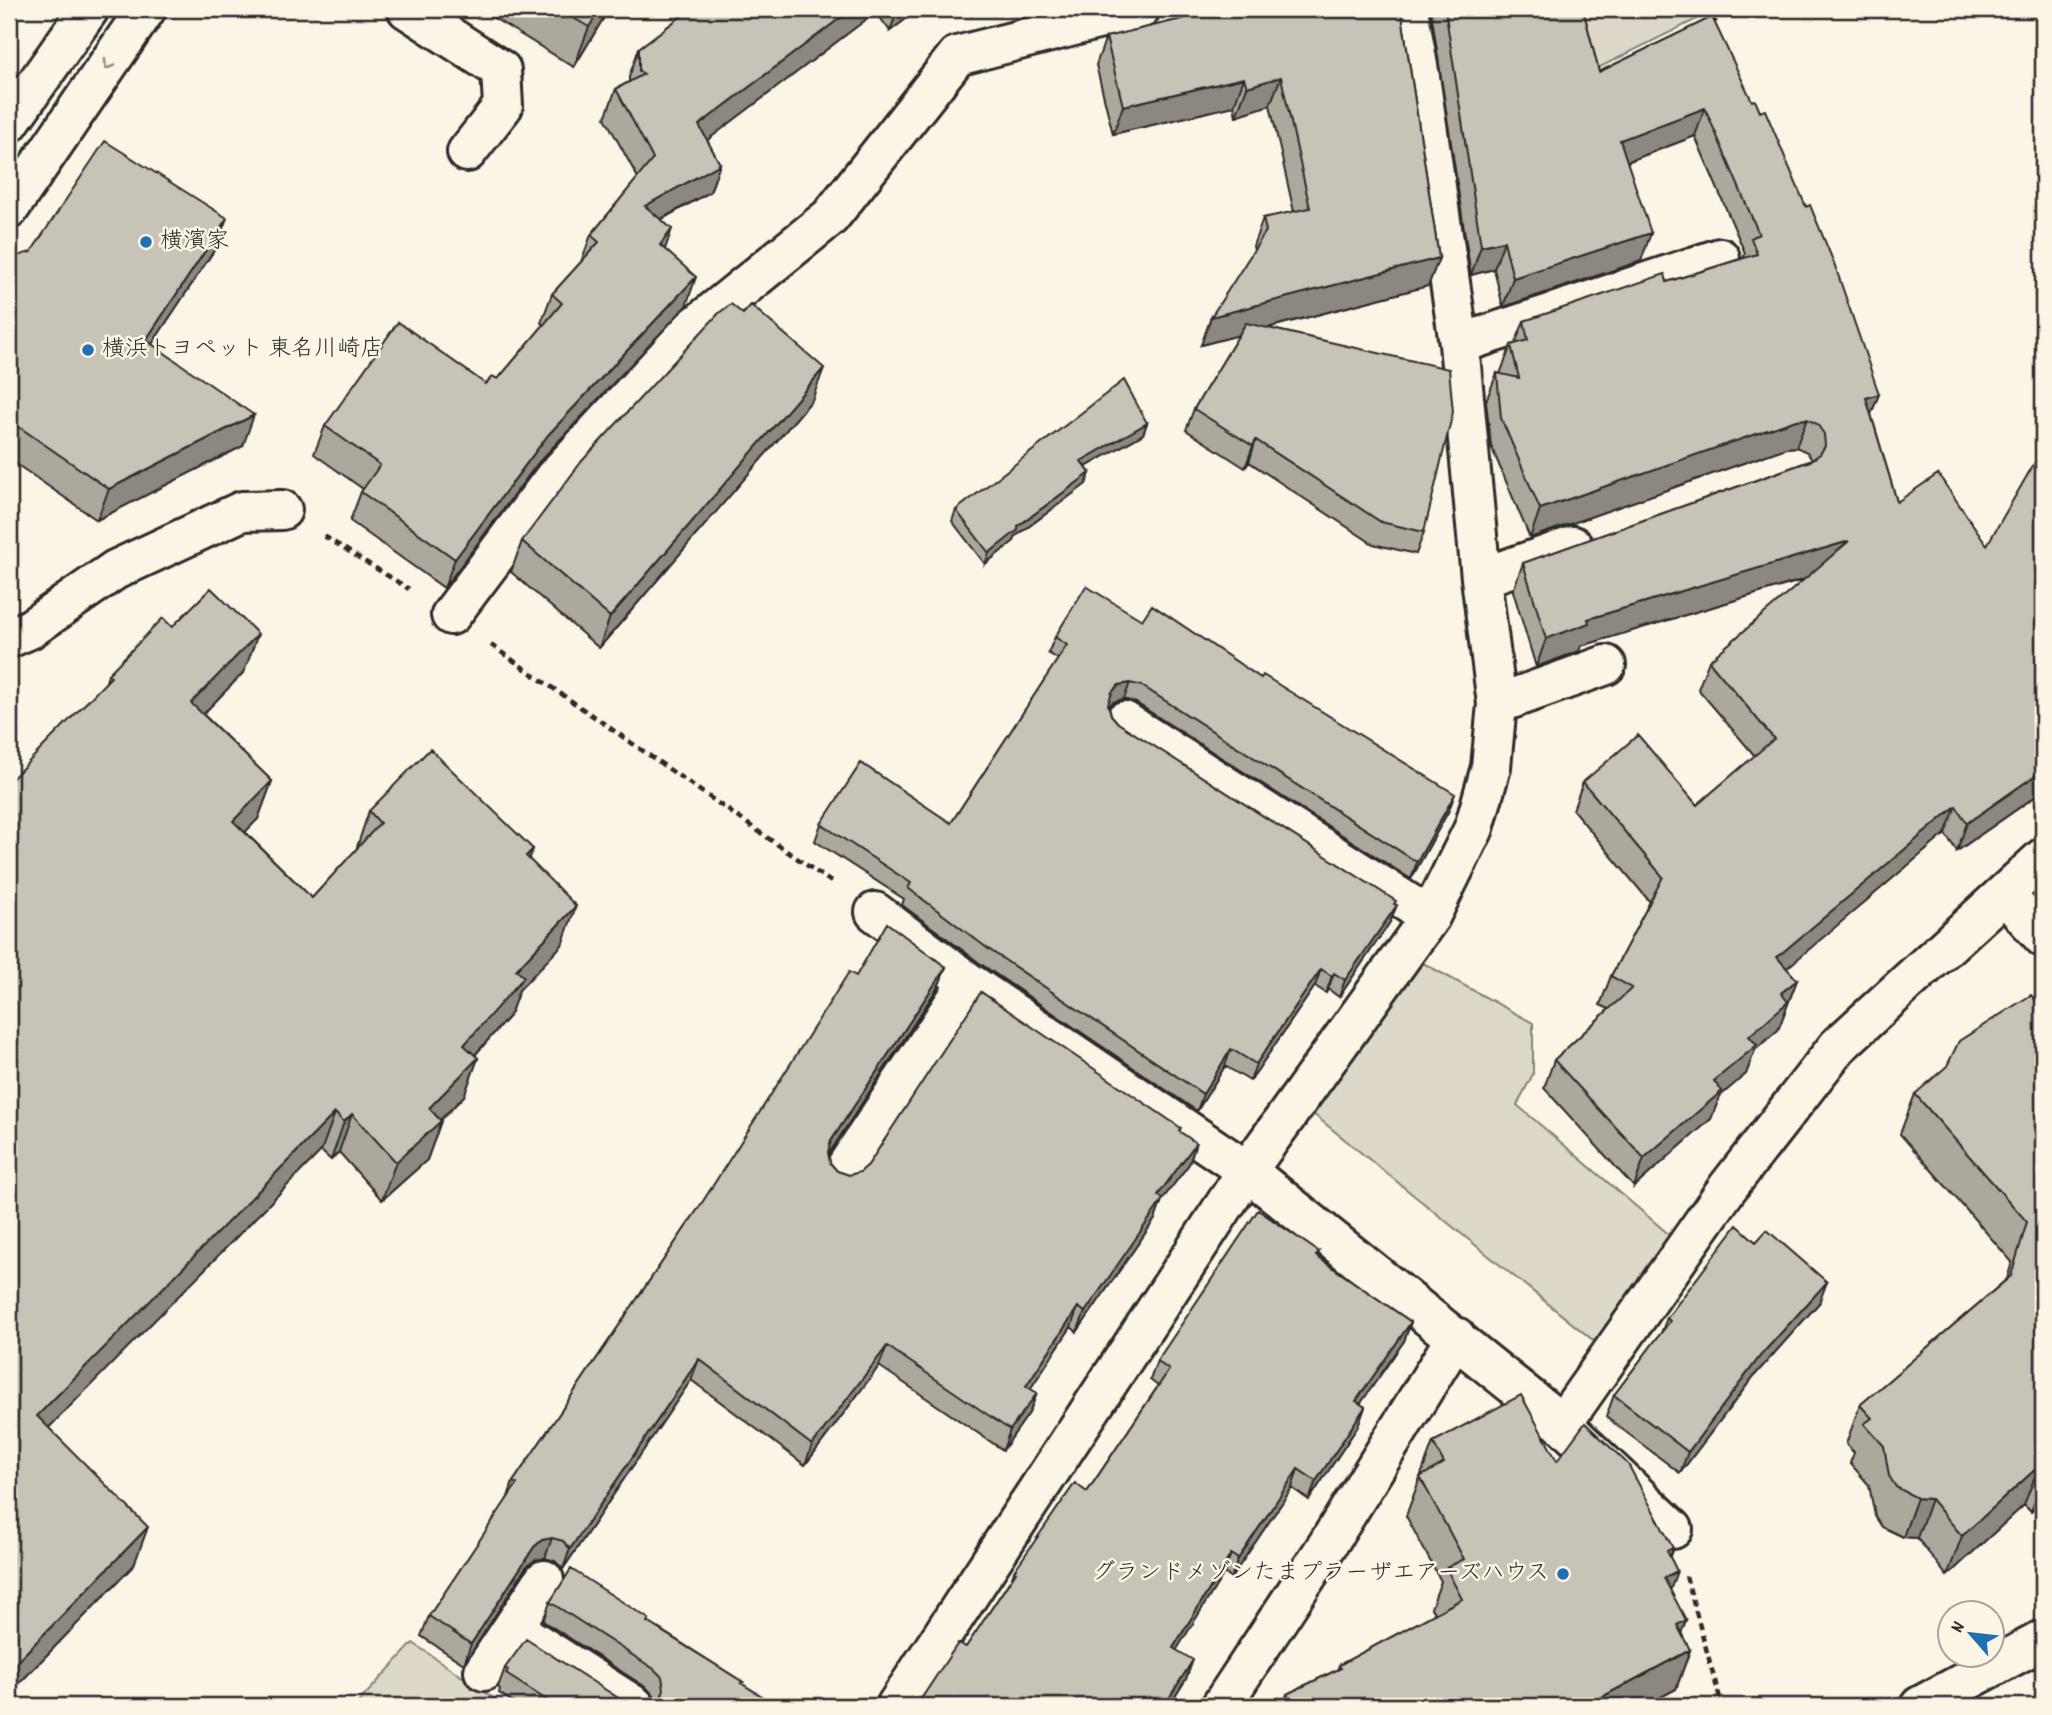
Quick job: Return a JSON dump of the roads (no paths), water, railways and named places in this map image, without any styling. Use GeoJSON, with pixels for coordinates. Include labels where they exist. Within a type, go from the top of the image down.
{"type":"FeatureCollection","features":[{"type":"Feature","properties":{"kind":"street"},"geometry":{"type":"LineString","coordinates":[[9,123],[89,9]]}},
{"type":"Feature","properties":{"kind":"street"},"geometry":{"type":"LineString","coordinates":[[9,209],[146,9]]}},
{"type":"Feature","properties":{"kind":"street"},"geometry":{"type":"LineString","coordinates":[[407,9],[501,70],[503,106],[467,152]]}},
{"type":"Feature","properties":{"kind":"street"},"geometry":{"type":"LineString","coordinates":[[451,615],[554,478],[692,328],[830,217],[957,56],[1140,9]]}},
{"type":"Feature","properties":{"kind":"street"},"geometry":{"type":"LineString","coordinates":[[896,1706],[1247,1171],[1430,917],[1474,828],[1491,767],[1497,704],[1481,578],[1459,344],[1408,9]]}},
{"type":"Feature","properties":{"kind":"street"},"geometry":{"type":"LineString","coordinates":[[1459,344],[1720,258]]}},
{"type":"Feature","properties":{"kind":"street"},"geometry":{"type":"LineString","coordinates":[[9,638],[30,629],[115,569],[243,511],[282,510]]}},
{"type":"Feature","properties":{"kind":"street"},"geometry":{"type":"LineString","coordinates":[[1481,578],[1611,532]]}},
{"type":"Feature","properties":{"kind":"street"},"geometry":{"type":"LineString","coordinates":[[1497,704],[1606,665]]}},
{"type":"Feature","properties":{"kind":"street"},"geometry":{"type":"LineString","coordinates":[[1124,721],[1430,917]]}},
{"type":"Feature","properties":{"kind":"street"},"geometry":{"type":"LineString","coordinates":[[1562,1424],[1728,1188],[1838,1046],[2043,859]]}},
{"type":"Feature","properties":{"kind":"street"},"geometry":{"type":"LineString","coordinates":[[2005,895],[2043,937]]}},
{"type":"Feature","properties":{"kind":"street"},"geometry":{"type":"LineString","coordinates":[[875,912],[968,982],[1247,1171],[1562,1424],[1673,1529]]}},
{"type":"Feature","properties":{"kind":"street"},"geometry":{"type":"LineString","coordinates":[[842,1173],[968,982]]}},
{"type":"Feature","properties":{"kind":"street"},"geometry":{"type":"LineString","coordinates":[[1221,1706],[1328,1544],[1456,1337]]}},
{"type":"Feature","properties":{"kind":"street"},"geometry":{"type":"LineString","coordinates":[[484,1671],[544,1580]]}},
{"type":"Feature","properties":{"kind":"street"},"geometry":{"type":"LineString","coordinates":[[513,1628],[635,1706]]}},
{"type":"Feature","properties":{"kind":"street"},"geometry":{"type":"LineString","coordinates":[[1920,1706],[2043,1640]]}},
{"type":"Feature","properties":{"kind":"place","name":"横濱家"},"geometry":{"type":"Point","coordinates":[146,242]}},
{"type":"Feature","properties":{"kind":"place","name":"横浜トヨペット 東名川崎店"},"geometry":{"type":"Point","coordinates":[88,350]}},
{"type":"Feature","properties":{"kind":"place","name":"グランドメゾンたまプラーザエアーズハウス"},"geometry":{"type":"Point","coordinates":[1563,1574]}}]}
